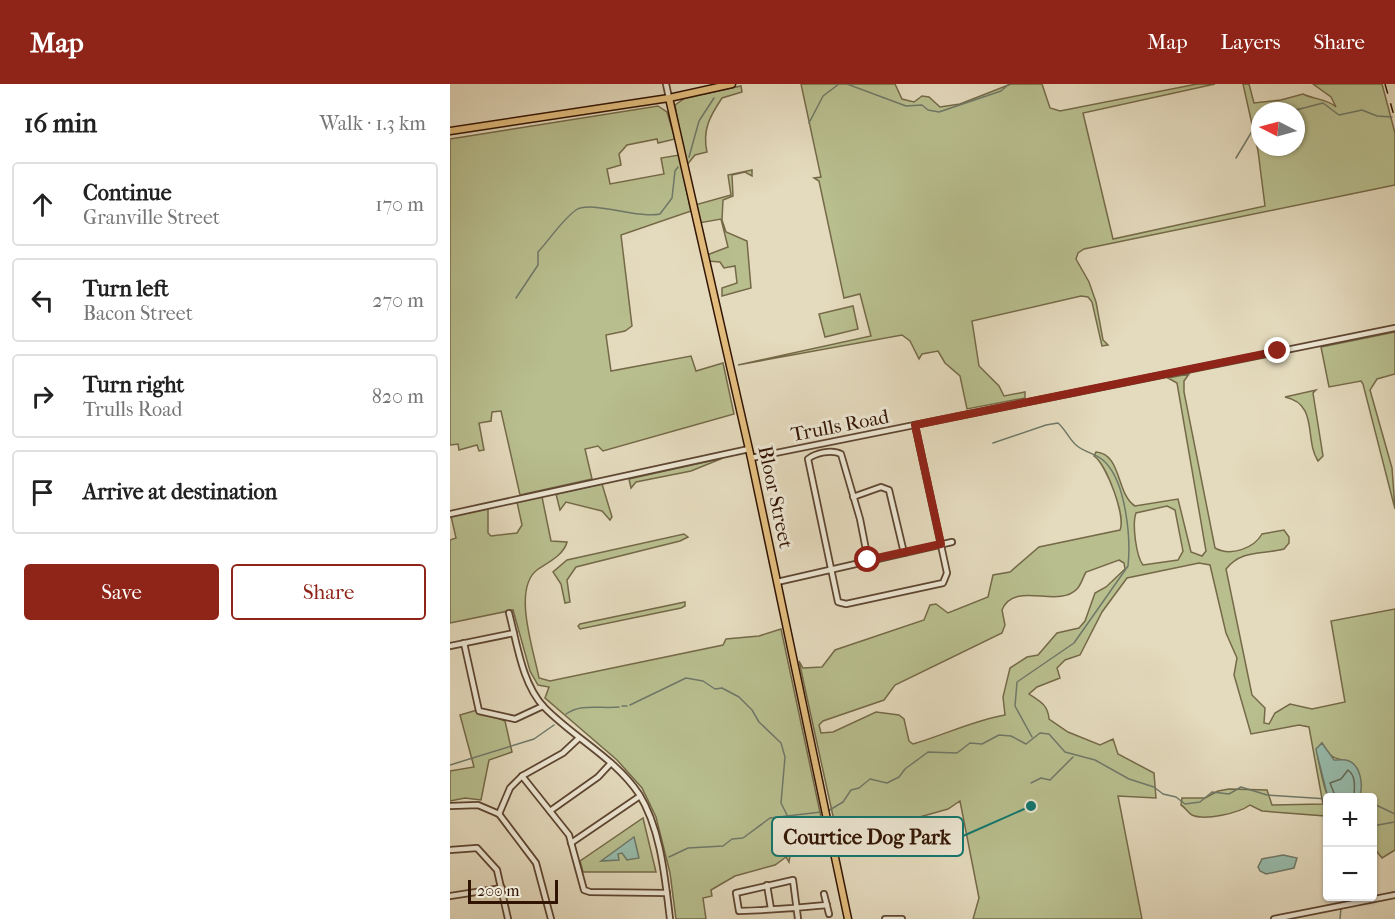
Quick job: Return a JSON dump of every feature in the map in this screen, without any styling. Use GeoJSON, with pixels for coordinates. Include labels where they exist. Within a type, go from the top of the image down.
{"type":"FeatureCollection","features":[{"type":"Feature","properties":{"kind":"main road"},"geometry":{"type":"LineString","coordinates":[[450,131],[669,98],[732,84]]}},
{"type":"Feature","properties":{"kind":"main road","name":"Bloor Street"},"geometry":{"type":"LineString","coordinates":[[669,98],[751,458],[848,919]]}},
{"type":"Feature","properties":{"kind":"street","name":"Bloor Street"},"geometry":{"type":"LineString","coordinates":[[666,84],[669,98]]}},
{"type":"Feature","properties":{"kind":"street","name":"Trulls Road"},"geometry":{"type":"LineString","coordinates":[[751,458],[1395,328]]}},
{"type":"Feature","properties":{"kind":"street"},"geometry":{"type":"LineString","coordinates":[[868,560],[840,454],[834,451],[810,456],[807,464],[836,599],[841,604],[943,583],[947,577],[915,425]]}},
{"type":"Feature","properties":{"kind":"street"},"geometry":{"type":"LineString","coordinates":[[450,514],[748,449]]}},
{"type":"Feature","properties":{"kind":"street"},"geometry":{"type":"LineString","coordinates":[[853,497],[881,487],[889,490],[904,553]]}},
{"type":"Feature","properties":{"kind":"street"},"geometry":{"type":"LineString","coordinates":[[777,582],[952,542]]}},
{"type":"Feature","properties":{"kind":"street"},"geometry":{"type":"LineString","coordinates":[[509,613],[527,677],[543,706],[611,763],[640,796],[653,830],[667,893],[670,919]]}},
{"type":"Feature","properties":{"kind":"street"},"geometry":{"type":"LineString","coordinates":[[450,646],[514,633]]}},
{"type":"Feature","properties":{"kind":"street"},"geometry":{"type":"LineString","coordinates":[[464,643],[479,711],[515,718],[543,706]]}},
{"type":"Feature","properties":{"kind":"street"},"geometry":{"type":"LineString","coordinates":[[499,814],[510,788],[522,776],[563,753],[579,738]]}},
{"type":"Feature","properties":{"kind":"street"},"geometry":{"type":"LineString","coordinates":[[550,811],[598,777],[611,763]]}},
{"type":"Feature","properties":{"kind":"street"},"geometry":{"type":"LineString","coordinates":[[522,776],[569,835],[584,890],[667,893]]}},
{"type":"Feature","properties":{"kind":"street"},"geometry":{"type":"LineString","coordinates":[[571,843],[640,796]]}},
{"type":"Feature","properties":{"kind":"street"},"geometry":{"type":"LineString","coordinates":[[450,806],[478,805],[499,814],[536,863],[551,919]]}},
{"type":"Feature","properties":{"kind":"street"},"geometry":{"type":"LineString","coordinates":[[450,850],[477,848],[497,870],[508,919]]}},
{"type":"Feature","properties":{"kind":"street"},"geometry":{"type":"LineString","coordinates":[[798,919],[798,908],[793,880],[736,893],[739,911],[798,908],[827,905]]}},
{"type":"Feature","properties":{"kind":"street"},"geometry":{"type":"LineString","coordinates":[[767,885],[771,909]]}},
{"type":"Feature","properties":{"kind":"street"},"geometry":{"type":"LineString","coordinates":[[450,896],[502,888]]}},
{"type":"Feature","properties":{"kind":"street"},"geometry":{"type":"LineString","coordinates":[[824,894],[829,914]]}},
{"type":"Feature","properties":{"kind":"street"},"geometry":{"type":"LineString","coordinates":[[1274,919],[1395,895]]}},
{"type":"Feature","properties":{"kind":"street"},"geometry":{"type":"LineString","coordinates":[[756,910],[758,919]]}},
{"type":"Feature","properties":{"kind":"street"},"geometry":{"type":"LineString","coordinates":[[885,919],[902,919]]}},
{"type":"Feature","properties":{"kind":"shaded area"},"geometry":{"type":"Polygon","coordinates":[[[801,84],[895,84],[902,99],[914,102],[922,96],[929,97],[940,107],[960,104],[1011,84],[1042,84],[1050,108],[1060,111],[1197,84],[1215,84],[1083,113],[1113,239],[1265,206],[1259,156],[1305,156],[1305,102],[1263,102],[1303,94],[1336,107],[1331,97],[1313,84],[1382,84],[1395,133],[1395,185],[1084,249],[1078,253],[1076,259],[1089,282],[1096,302],[1103,340],[1108,345],[1102,346],[1092,302],[1088,297],[1081,296],[972,321],[979,366],[999,386],[1004,396],[1025,392],[1025,398],[967,409],[960,376],[945,363],[938,351],[922,354],[919,359],[910,341],[902,335],[738,365],[871,336],[860,294],[844,298],[819,181],[814,178],[821,177],[801,84]]]}},
{"type":"Feature","properties":{"kind":"shaded area"},"geometry":{"type":"Polygon","coordinates":[[[1243,84],[1249,84],[1254,102],[1251,102],[1251,120],[1243,84]]]}},
{"type":"Feature","properties":{"kind":"shaded area"},"geometry":{"type":"Polygon","coordinates":[[[741,86],[742,92],[722,98],[711,117],[706,130],[707,152],[695,155],[686,166],[675,105],[685,98],[741,86]]]}},
{"type":"Feature","properties":{"kind":"shaded area"},"geometry":{"type":"Polygon","coordinates":[[[658,106],[667,112],[675,139],[658,143],[657,139],[627,145],[619,154],[621,165],[607,169],[610,184],[664,174],[661,158],[679,155],[691,211],[621,235],[632,326],[625,331],[606,335],[611,371],[691,356],[696,371],[723,363],[734,414],[603,451],[598,446],[585,449],[592,479],[520,495],[501,411],[492,412],[491,421],[479,423],[484,450],[479,451],[477,445],[459,450],[458,444],[450,445],[450,139],[658,106]]]}},
{"type":"Feature","properties":{"kind":"shaded area"},"geometry":{"type":"Polygon","coordinates":[[[752,170],[752,176],[745,172],[732,175],[733,196],[723,200],[722,220],[726,232],[747,241],[751,288],[722,296],[722,288],[737,283],[735,266],[724,268],[720,262],[708,261],[707,255],[728,247],[721,219],[699,223],[695,205],[731,195],[728,175],[752,170]]]}},
{"type":"Feature","properties":{"kind":"shaded area"},"geometry":{"type":"Polygon","coordinates":[[[853,306],[858,329],[825,337],[819,314],[853,306]]]}},
{"type":"Feature","properties":{"kind":"shaded area"},"geometry":{"type":"Polygon","coordinates":[[[1395,332],[1395,374],[1377,379],[1370,390],[1392,468],[1395,509],[1363,384],[1361,381],[1329,387],[1321,347],[1395,332]]]}},
{"type":"Feature","properties":{"kind":"shaded area"},"geometry":{"type":"Polygon","coordinates":[[[1189,374],[1184,381],[1184,392],[1215,548],[1228,552],[1242,550],[1254,543],[1262,534],[1284,530],[1289,537],[1289,543],[1284,549],[1246,555],[1226,569],[1252,695],[1265,708],[1264,723],[1269,724],[1275,713],[1290,704],[1312,709],[1345,702],[1331,621],[1395,609],[1395,850],[1382,858],[1377,852],[1377,793],[1360,793],[1359,779],[1344,760],[1330,755],[1322,743],[1317,753],[1327,793],[1323,793],[1323,804],[1309,727],[1299,725],[1251,734],[1234,675],[1237,658],[1226,633],[1210,565],[1199,563],[1127,578],[1102,612],[1080,655],[1065,660],[1057,668],[1060,678],[1037,687],[1029,694],[1045,707],[1049,719],[1068,732],[1100,745],[1113,739],[1118,754],[1154,773],[1156,798],[1118,796],[1142,919],[973,919],[979,898],[960,801],[948,809],[891,825],[893,834],[840,848],[799,661],[803,668],[822,667],[835,650],[924,620],[930,605],[936,604],[948,613],[988,597],[993,575],[1010,572],[1039,547],[1120,530],[1118,503],[1110,480],[1094,456],[1096,452],[1104,454],[1110,460],[1125,493],[1135,506],[1178,499],[1191,552],[1202,556],[1206,551],[1177,383],[1168,378],[1189,374]],[[1167,506],[1136,513],[1135,540],[1143,565],[1178,560],[1183,551],[1175,510],[1167,506]],[[1119,560],[1086,572],[1077,589],[1069,594],[1026,595],[1008,601],[1002,610],[1005,625],[1002,633],[895,685],[884,700],[823,721],[819,725],[821,733],[833,732],[876,712],[899,715],[904,719],[909,741],[913,744],[982,720],[1005,715],[1003,697],[1010,668],[1027,657],[1038,655],[1057,633],[1079,628],[1085,621],[1095,593],[1106,587],[1125,569],[1124,563],[1119,560]]]}},
{"type":"Feature","properties":{"kind":"shaded area"},"geometry":{"type":"Polygon","coordinates":[[[1316,390],[1313,393],[1323,456],[1318,461],[1303,407],[1296,401],[1285,397],[1316,390]]]}},
{"type":"Feature","properties":{"kind":"shaded area"},"geometry":{"type":"Polygon","coordinates":[[[723,458],[691,471],[636,482],[631,488],[629,479],[723,458]]]}},
{"type":"Feature","properties":{"kind":"shaded area"},"geometry":{"type":"Polygon","coordinates":[[[602,484],[612,517],[610,520],[602,511],[566,502],[560,510],[556,494],[602,484]]]}},
{"type":"Feature","properties":{"kind":"shaded area"},"geometry":{"type":"Polygon","coordinates":[[[542,497],[551,541],[567,542],[559,555],[537,570],[530,579],[526,591],[527,621],[539,678],[550,681],[723,645],[726,639],[759,636],[781,629],[828,850],[790,856],[789,862],[786,857],[775,865],[735,876],[711,890],[712,896],[703,898],[706,919],[676,919],[670,873],[656,817],[642,788],[617,760],[545,698],[549,687],[538,685],[530,671],[513,610],[450,623],[450,540],[456,538],[451,516],[488,509],[488,533],[491,536],[517,533],[522,525],[517,502],[542,497]]]}},
{"type":"Feature","properties":{"kind":"shaded area"},"geometry":{"type":"Polygon","coordinates":[[[684,534],[688,537],[680,541],[576,567],[567,580],[570,602],[565,603],[561,584],[553,572],[567,560],[684,534]]]}},
{"type":"Feature","properties":{"kind":"shaded area"},"geometry":{"type":"Polygon","coordinates":[[[685,602],[685,606],[681,608],[580,629],[578,626],[580,624],[685,602]]]}},
{"type":"Feature","properties":{"kind":"shaded area"},"geometry":{"type":"Polygon","coordinates":[[[477,710],[505,721],[512,752],[489,760],[481,800],[465,798],[450,801],[450,771],[474,767],[460,715],[477,710]]]}},
{"type":"Feature","properties":{"kind":"shaded area"},"geometry":{"type":"Polygon","coordinates":[[[1229,789],[1267,790],[1272,805],[1323,804],[1323,816],[1262,811],[1250,805],[1222,815],[1198,817],[1181,805],[1182,798],[1205,798],[1218,791],[1229,789]]]}},
{"type":"Feature","properties":{"kind":"shaded area"},"geometry":{"type":"Polygon","coordinates":[[[643,818],[656,872],[583,872],[580,861],[643,818]]]}},
{"type":"Feature","properties":{"kind":"water"},"geometry":{"type":"Polygon","coordinates":[[[1322,743],[1334,760],[1347,760],[1353,763],[1359,771],[1360,793],[1327,793],[1316,749],[1322,743]]]}},
{"type":"Feature","properties":{"kind":"water"},"geometry":{"type":"Polygon","coordinates":[[[634,837],[639,858],[627,860],[622,853],[618,854],[619,860],[601,861],[634,837]]]}},
{"type":"Feature","properties":{"kind":"water"},"geometry":{"type":"Polygon","coordinates":[[[1283,855],[1297,858],[1294,868],[1266,874],[1260,871],[1258,867],[1262,859],[1283,855]]]}},
{"type":"Feature","properties":{"kind":"waterway"},"geometry":{"type":"LineString","coordinates":[[809,123],[823,96],[839,84]]}},
{"type":"Feature","properties":{"kind":"waterway"},"geometry":{"type":"LineString","coordinates":[[847,84],[906,106],[922,105],[928,110],[939,112],[1001,91],[1009,84]]}},
{"type":"Feature","properties":{"kind":"waterway"},"geometry":{"type":"LineString","coordinates":[[689,157],[699,121],[714,98]]}},
{"type":"Feature","properties":{"kind":"waterway"},"geometry":{"type":"LineString","coordinates":[[1305,108],[1323,103],[1339,115],[1362,110],[1377,116],[1392,117]]}},
{"type":"Feature","properties":{"kind":"waterway"},"geometry":{"type":"LineString","coordinates":[[1236,158],[1251,133]]}},
{"type":"Feature","properties":{"kind":"waterway"},"geometry":{"type":"LineString","coordinates":[[516,298],[538,265],[538,252],[571,214],[576,210],[592,207],[640,214],[660,214],[672,198],[675,171],[678,167]]}},
{"type":"Feature","properties":{"kind":"waterway"},"geometry":{"type":"LineString","coordinates":[[993,443],[1058,423],[1076,445],[1102,459],[1112,471],[1118,483],[1128,526],[1128,566],[1074,643],[1017,682],[1015,706],[1032,737]]}},
{"type":"Feature","properties":{"kind":"waterway"},"geometry":{"type":"LineString","coordinates":[[630,705],[686,678],[703,681],[715,689],[722,688],[739,697],[752,710],[759,722],[781,743],[785,757],[781,803],[788,817]]}},
{"type":"Feature","properties":{"kind":"waterway"},"geometry":{"type":"LineString","coordinates":[[622,706],[627,706]]}},
{"type":"Feature","properties":{"kind":"waterway"},"geometry":{"type":"LineString","coordinates":[[566,714],[584,707],[619,707]]}},
{"type":"Feature","properties":{"kind":"waterway"},"geometry":{"type":"LineString","coordinates":[[450,765],[534,739],[554,725]]}},
{"type":"Feature","properties":{"kind":"waterway"},"geometry":{"type":"LineString","coordinates":[[828,811],[843,802],[851,790],[859,788],[870,779],[887,783],[899,777],[905,769],[928,752],[957,753],[970,743],[982,744],[999,735],[1011,736],[1026,744],[1040,733],[1049,734],[1065,752],[1095,760],[1129,779],[1154,787],[1163,794],[1176,797],[1185,804],[1200,802],[1212,792],[1229,794],[1241,787],[1267,795],[1323,799]]}},
{"type":"Feature","properties":{"kind":"waterway"},"geometry":{"type":"LineString","coordinates":[[1031,783],[1041,778],[1050,780],[1073,757]]}},
{"type":"Feature","properties":{"kind":"waterway"},"geometry":{"type":"LineString","coordinates":[[1377,805],[1395,814]]}},
{"type":"Feature","properties":{"kind":"waterway"},"geometry":{"type":"LineString","coordinates":[[669,857],[688,848],[723,846],[732,839],[743,838],[770,818],[821,812]]}},
{"type":"Feature","properties":{"kind":"waterway"},"geometry":{"type":"LineString","coordinates":[[1377,825],[1395,822]]}},
{"type":"Feature","properties":{"kind":"waterway"},"geometry":{"type":"LineString","coordinates":[[1340,919],[1341,908]]}},
{"type":"Feature","properties":{"kind":"railway"},"geometry":{"type":"LineString","coordinates":[[1385,84],[1395,119]]}},
{"type":"Feature","properties":{"kind":"place","name":"Courtice Dog Park"},"geometry":{"type":"Point","coordinates":[1031,806]}},
{"type":"Feature","properties":{"kind":"route"},"geometry":{"type":"LineString","coordinates":[[868,560],[941,544],[915,425],[1278,351]]}}]}
